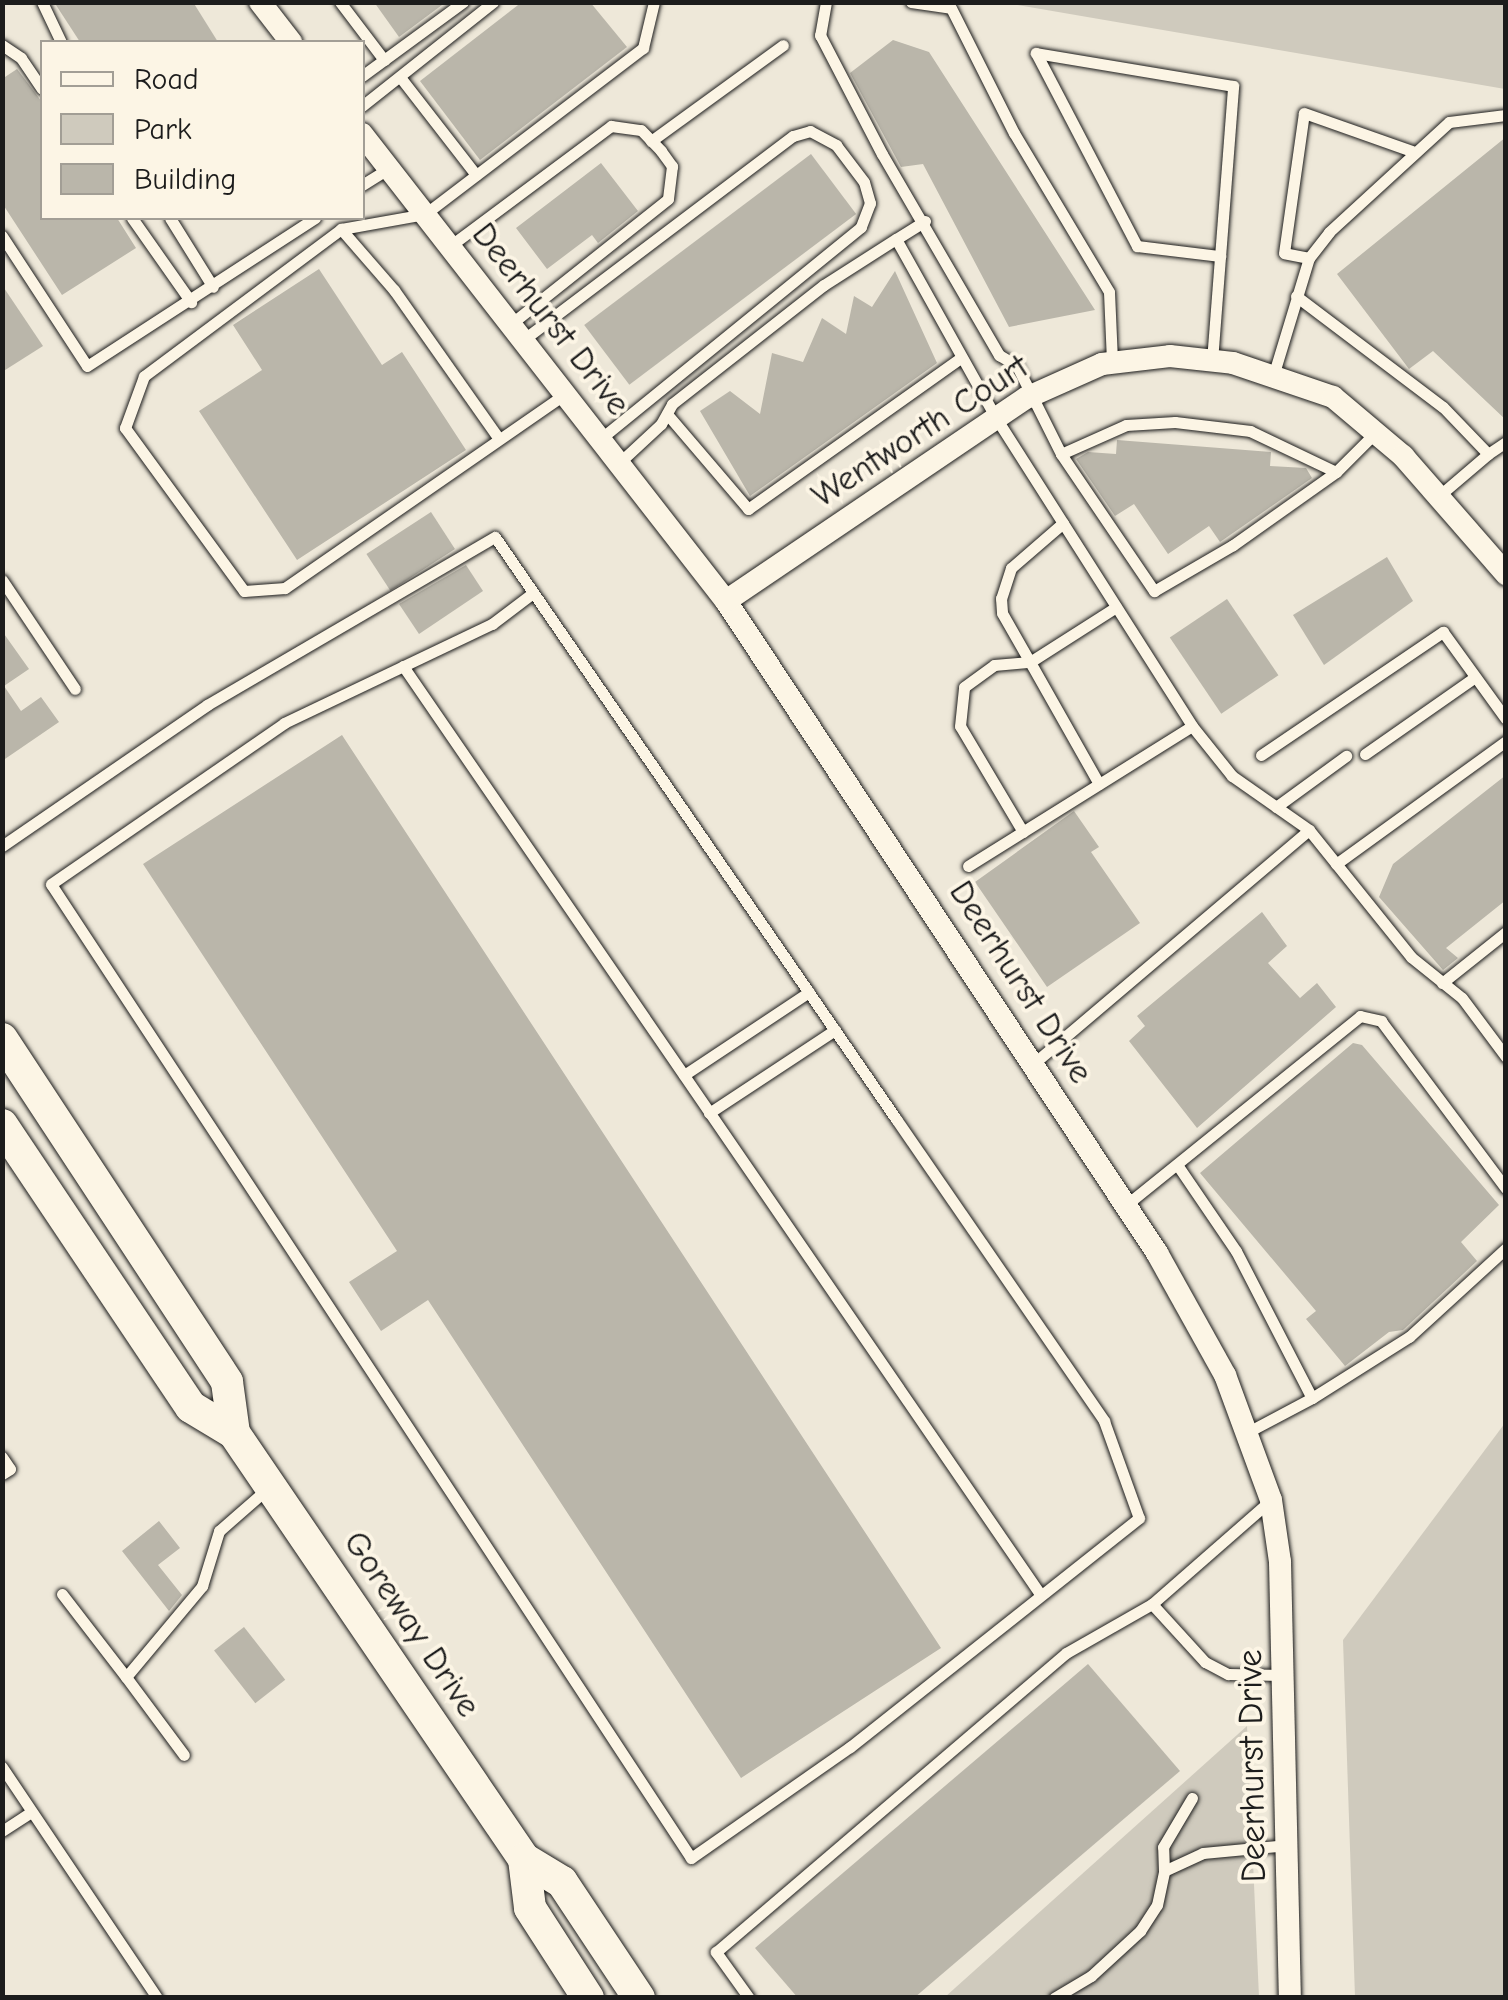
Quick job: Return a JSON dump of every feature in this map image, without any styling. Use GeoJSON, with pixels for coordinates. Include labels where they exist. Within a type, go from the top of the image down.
{"type":"FeatureCollection","features":[{"type":"Feature","properties":{"kind":"main road","name":"Goreway Drive"},"geometry":{"type":"LineString","coordinates":[[2,1039],[227,1382],[234,1433]]}},
{"type":"Feature","properties":{"kind":"main road","name":"Goreway Drive"},"geometry":{"type":"LineString","coordinates":[[2,1125],[191,1406],[234,1433],[524,1859],[562,1882],[639,1998]]}},
{"type":"Feature","properties":{"kind":"main road","name":"Goreway Drive"},"geometry":{"type":"LineString","coordinates":[[524,1859],[530,1908],[588,1998]]}},
{"type":"Feature","properties":{"kind":"street"},"geometry":{"type":"LineString","coordinates":[[264,4],[290,40]]}},
{"type":"Feature","properties":{"kind":"street","name":"Deerhurst Drive"},"geometry":{"type":"LineString","coordinates":[[365,138],[726,601],[1126,1205],[1225,1374],[1271,1500],[1287,1675],[1290,1998]]}},
{"type":"Feature","properties":{"kind":"street","name":"Wentworth Court"},"geometry":{"type":"LineString","coordinates":[[726,601],[996,418],[1032,396],[1112,362],[1212,360],[1274,373],[1333,397],[1377,431],[1440,495],[1506,574]]}},
{"type":"Feature","properties":{"kind":"lane"},"geometry":{"type":"LineString","coordinates":[[42,2],[60,40]]}},
{"type":"Feature","properties":{"kind":"lane"},"geometry":{"type":"LineString","coordinates":[[340,2],[384,60]]}},
{"type":"Feature","properties":{"kind":"lane"},"geometry":{"type":"LineString","coordinates":[[365,74],[463,2]]}},
{"type":"Feature","properties":{"kind":"lane"},"geometry":{"type":"LineString","coordinates":[[365,104],[494,2]]}},
{"type":"Feature","properties":{"kind":"lane"},"geometry":{"type":"LineString","coordinates":[[565,394],[285,588],[244,591],[125,428],[144,376],[341,229],[425,214],[642,48],[654,2]]}},
{"type":"Feature","properties":{"kind":"lane"},"geometry":{"type":"LineString","coordinates":[[826,2],[820,34],[999,356],[1016,366],[1061,454],[1154,591],[1233,545],[1336,472],[1377,431]]}},
{"type":"Feature","properties":{"kind":"lane"},"geometry":{"type":"LineString","coordinates":[[912,2],[951,8],[1014,132],[1109,292],[1112,362]]}},
{"type":"Feature","properties":{"kind":"lane"},"geometry":{"type":"LineString","coordinates":[[2,45],[21,58],[40,86]]}},
{"type":"Feature","properties":{"kind":"lane"},"geometry":{"type":"LineString","coordinates":[[652,141],[783,45]]}},
{"type":"Feature","properties":{"kind":"lane"},"geometry":{"type":"LineString","coordinates":[[1212,360],[1220,256],[1233,86],[1036,53],[1137,246],[1220,256]]}},
{"type":"Feature","properties":{"kind":"lane"},"geometry":{"type":"LineString","coordinates":[[400,76],[476,174]]}},
{"type":"Feature","properties":{"kind":"lane"},"geometry":{"type":"LineString","coordinates":[[1309,258],[1284,253],[1304,113],[1412,152]]}},
{"type":"Feature","properties":{"kind":"lane"},"geometry":{"type":"LineString","coordinates":[[1274,373],[1309,258],[1412,152],[1449,122],[1506,115]]}},
{"type":"Feature","properties":{"kind":"lane"},"geometry":{"type":"LineString","coordinates":[[450,246],[611,126],[627,123],[652,141],[672,166],[668,198],[517,332]]}},
{"type":"Feature","properties":{"kind":"lane"},"geometry":{"type":"LineString","coordinates":[[517,332],[793,136],[810,131],[836,145],[864,182],[870,204],[861,228],[600,438]]}},
{"type":"Feature","properties":{"kind":"lane"},"geometry":{"type":"LineString","coordinates":[[365,183],[388,168]]}},
{"type":"Feature","properties":{"kind":"lane"},"geometry":{"type":"LineString","coordinates":[[133,220],[191,302]]}},
{"type":"Feature","properties":{"kind":"lane"},"geometry":{"type":"LineString","coordinates":[[171,220],[213,287]]}},
{"type":"Feature","properties":{"kind":"lane"},"geometry":{"type":"LineString","coordinates":[[2,236],[87,366],[312,220]]}},
{"type":"Feature","properties":{"kind":"lane"},"geometry":{"type":"LineString","coordinates":[[619,463],[667,414],[824,285],[925,221]]}},
{"type":"Feature","properties":{"kind":"lane"},"geometry":{"type":"LineString","coordinates":[[341,229],[394,290],[499,440]]}},
{"type":"Feature","properties":{"kind":"lane"},"geometry":{"type":"LineString","coordinates":[[896,239],[996,418],[1192,726],[1232,776],[1309,830],[1411,957],[1462,998],[1506,1057]]}},
{"type":"Feature","properties":{"kind":"lane"},"geometry":{"type":"LineString","coordinates":[[1296,296],[1443,408],[1488,454]]}},
{"type":"Feature","properties":{"kind":"lane"},"geometry":{"type":"LineString","coordinates":[[667,414],[748,509],[962,357]]}},
{"type":"Feature","properties":{"kind":"lane"},"geometry":{"type":"LineString","coordinates":[[1061,454],[1126,425],[1174,422],[1250,431],[1336,472]]}},
{"type":"Feature","properties":{"kind":"lane"},"geometry":{"type":"LineString","coordinates":[[1440,495],[1506,442]]}},
{"type":"Feature","properties":{"kind":"lane"},"geometry":{"type":"LineString","coordinates":[[1063,523],[1011,568],[1001,598],[1002,613],[1099,784]]}},
{"type":"Feature","properties":{"kind":"lane"},"geometry":{"type":"LineString","coordinates":[[2,846],[207,705],[495,538],[534,593],[809,992],[1104,1422],[1139,1518],[850,1747],[691,1858],[51,884],[284,723],[492,624],[534,593]]}},
{"type":"Feature","properties":{"kind":"lane"},"geometry":{"type":"LineString","coordinates":[[2,580],[76,688]]}},
{"type":"Feature","properties":{"kind":"lane"},"geometry":{"type":"LineString","coordinates":[[1023,832],[960,726],[958,706],[964,687],[994,665],[1030,662],[1116,607]]}},
{"type":"Feature","properties":{"kind":"lane"},"geometry":{"type":"LineString","coordinates":[[1261,755],[1443,632],[1506,719]]}},
{"type":"Feature","properties":{"kind":"lane"},"geometry":{"type":"LineString","coordinates":[[403,666],[1040,1594]]}},
{"type":"Feature","properties":{"kind":"lane"},"geometry":{"type":"LineString","coordinates":[[1365,754],[1476,677]]}},
{"type":"Feature","properties":{"kind":"lane"},"geometry":{"type":"LineString","coordinates":[[968,866],[1192,726]]}},
{"type":"Feature","properties":{"kind":"lane"},"geometry":{"type":"LineString","coordinates":[[1336,864],[1506,741]]}},
{"type":"Feature","properties":{"kind":"lane"},"geometry":{"type":"LineString","coordinates":[[1276,807],[1346,756]]}},
{"type":"Feature","properties":{"kind":"lane"},"geometry":{"type":"LineString","coordinates":[[1033,1064],[1309,830]]}},
{"type":"Feature","properties":{"kind":"lane"},"geometry":{"type":"LineString","coordinates":[[1442,984],[1506,932]]}},
{"type":"Feature","properties":{"kind":"lane"},"geometry":{"type":"LineString","coordinates":[[684,1075],[809,992]]}},
{"type":"Feature","properties":{"kind":"lane"},"geometry":{"type":"LineString","coordinates":[[1126,1205],[1360,1016],[1381,1022],[1506,1189]]}},
{"type":"Feature","properties":{"kind":"lane"},"geometry":{"type":"LineString","coordinates":[[710,1113],[835,1030]]}},
{"type":"Feature","properties":{"kind":"lane"},"geometry":{"type":"LineString","coordinates":[[1493,1040],[1506,1031]]}},
{"type":"Feature","properties":{"kind":"lane"},"geometry":{"type":"LineString","coordinates":[[1178,1166],[1236,1252],[1312,1398]]}},
{"type":"Feature","properties":{"kind":"lane"},"geometry":{"type":"LineString","coordinates":[[1246,1432],[1312,1398],[1409,1337],[1506,1248]]}},
{"type":"Feature","properties":{"kind":"lane"},"geometry":{"type":"LineString","coordinates":[[2,1458],[10,1469],[2,1474]]}},
{"type":"Feature","properties":{"kind":"lane"},"geometry":{"type":"LineString","coordinates":[[126,1676],[202,1586],[218,1531],[270,1486]]}},
{"type":"Feature","properties":{"kind":"lane"},"geometry":{"type":"LineString","coordinates":[[750,1998],[716,1952],[1066,1653],[1152,1604],[1271,1500]]}},
{"type":"Feature","properties":{"kind":"lane"},"geometry":{"type":"LineString","coordinates":[[62,1594],[184,1755]]}},
{"type":"Feature","properties":{"kind":"lane"},"geometry":{"type":"LineString","coordinates":[[1152,1604],[1205,1662],[1228,1674],[1287,1675]]}},
{"type":"Feature","properties":{"kind":"lane"},"geometry":{"type":"LineString","coordinates":[[2,1766],[157,1998]]}},
{"type":"Feature","properties":{"kind":"lane"},"geometry":{"type":"LineString","coordinates":[[1054,1998],[1091,1976],[1140,1931],[1157,1905],[1164,1871],[1162,1848],[1192,1798]]}},
{"type":"Feature","properties":{"kind":"lane"},"geometry":{"type":"LineString","coordinates":[[2,1831],[32,1812]]}},
{"type":"Feature","properties":{"kind":"lane"},"geometry":{"type":"LineString","coordinates":[[1164,1871],[1202,1852],[1288,1845]]}},
{"type":"Feature","properties":{"kind":"green space"},"geometry":{"type":"Polygon","coordinates":[[[1006,3],[1505,3],[1505,89],[1006,3]]]}},
{"type":"Feature","properties":{"kind":"green space"},"geometry":{"type":"Polygon","coordinates":[[[1505,1423],[1505,1997],[1355,1997],[1343,1640],[1505,1423]]]}},
{"type":"Feature","properties":{"kind":"green space"},"geometry":{"type":"Polygon","coordinates":[[[1247,1726],[1259,1997],[945,1997],[1247,1726]]]}},
{"type":"Feature","properties":{"kind":"building"},"geometry":{"type":"Polygon","coordinates":[[[54,2],[193,2],[217,40],[79,40],[54,2]]]}},
{"type":"Feature","properties":{"kind":"building"},"geometry":{"type":"Polygon","coordinates":[[[374,2],[446,2],[399,37],[374,2]]]}},
{"type":"Feature","properties":{"kind":"building"},"geometry":{"type":"Polygon","coordinates":[[[522,2],[590,2],[627,47],[480,160],[420,81],[522,2]]]}},
{"type":"Feature","properties":{"kind":"building"},"geometry":{"type":"Polygon","coordinates":[[[893,40],[929,52],[1095,310],[1009,327],[923,164],[901,167],[850,73],[893,40]]]}},
{"type":"Feature","properties":{"kind":"building"},"geometry":{"type":"Polygon","coordinates":[[[17,69],[40,99],[40,220],[118,220],[136,248],[62,295],[2,203],[2,79],[17,69]]]}},
{"type":"Feature","properties":{"kind":"building"},"geometry":{"type":"Polygon","coordinates":[[[1506,137],[1506,420],[1433,351],[1409,369],[1337,274],[1506,137]]]}},
{"type":"Feature","properties":{"kind":"building"},"geometry":{"type":"Polygon","coordinates":[[[811,154],[856,214],[629,385],[584,325],[811,154]]]}},
{"type":"Feature","properties":{"kind":"building"},"geometry":{"type":"Polygon","coordinates":[[[601,163],[638,211],[598,243],[592,235],[547,269],[516,228],[601,163]]]}},
{"type":"Feature","properties":{"kind":"building"},"geometry":{"type":"Polygon","coordinates":[[[319,269],[382,365],[402,352],[466,450],[297,560],[199,411],[262,370],[233,325],[319,269]]]}},
{"type":"Feature","properties":{"kind":"building"},"geometry":{"type":"Polygon","coordinates":[[[895,271],[937,363],[750,496],[700,411],[730,391],[760,414],[772,353],[803,362],[822,318],[846,334],[854,296],[872,307],[895,271]]]}},
{"type":"Feature","properties":{"kind":"building"},"geometry":{"type":"Polygon","coordinates":[[[2,285],[43,346],[2,372],[2,285]]]}},
{"type":"Feature","properties":{"kind":"building"},"geometry":{"type":"Polygon","coordinates":[[[1117,440],[1271,452],[1270,466],[1306,468],[1312,478],[1220,542],[1209,526],[1168,554],[1134,504],[1115,516],[1076,459],[1088,452],[1116,454],[1117,440]]]}},
{"type":"Feature","properties":{"kind":"building"},"geometry":{"type":"Polygon","coordinates":[[[431,512],[455,549],[390,591],[366,554],[431,512]]]}},
{"type":"Feature","properties":{"kind":"building"},"geometry":{"type":"Polygon","coordinates":[[[1387,557],[1413,601],[1324,665],[1293,615],[1387,557]]]}},
{"type":"Feature","properties":{"kind":"building"},"geometry":{"type":"Polygon","coordinates":[[[466,565],[483,591],[419,634],[399,604],[466,565]]]}},
{"type":"Feature","properties":{"kind":"building"},"geometry":{"type":"Polygon","coordinates":[[[1227,599],[1278,675],[1221,714],[1170,638],[1227,599]]]}},
{"type":"Feature","properties":{"kind":"building"},"geometry":{"type":"Polygon","coordinates":[[[2,631],[29,669],[4,686],[21,711],[41,697],[59,722],[2,761],[2,631]]]}},
{"type":"Feature","properties":{"kind":"building"},"geometry":{"type":"Polygon","coordinates":[[[342,735],[941,1648],[741,1778],[428,1300],[381,1331],[349,1282],[397,1251],[143,864],[342,735]]]}},
{"type":"Feature","properties":{"kind":"building"},"geometry":{"type":"Polygon","coordinates":[[[1506,775],[1506,900],[1446,948],[1458,958],[1443,970],[1379,897],[1393,864],[1506,775]]]}},
{"type":"Feature","properties":{"kind":"building"},"geometry":{"type":"Polygon","coordinates":[[[1074,811],[1099,847],[1091,852],[1140,923],[1047,987],[975,882],[1074,811]]]}},
{"type":"Feature","properties":{"kind":"building"},"geometry":{"type":"Polygon","coordinates":[[[1262,912],[1287,946],[1268,963],[1300,998],[1317,983],[1336,1007],[1197,1128],[1129,1041],[1145,1026],[1137,1016],[1262,912]]]}},
{"type":"Feature","properties":{"kind":"building"},"geometry":{"type":"Polygon","coordinates":[[[1353,1043],[1362,1045],[1499,1205],[1461,1242],[1477,1261],[1403,1330],[1389,1332],[1345,1366],[1306,1319],[1316,1311],[1200,1173],[1353,1043]]]}},
{"type":"Feature","properties":{"kind":"building"},"geometry":{"type":"Polygon","coordinates":[[[159,1521],[180,1548],[158,1565],[182,1595],[169,1611],[122,1551],[159,1521]]]}},
{"type":"Feature","properties":{"kind":"building"},"geometry":{"type":"Polygon","coordinates":[[[244,1627],[285,1680],[255,1703],[214,1650],[244,1627]]]}},
{"type":"Feature","properties":{"kind":"building"},"geometry":{"type":"Polygon","coordinates":[[[1088,1664],[1180,1771],[914,1998],[798,1998],[755,1948],[1088,1664]]]}}]}
